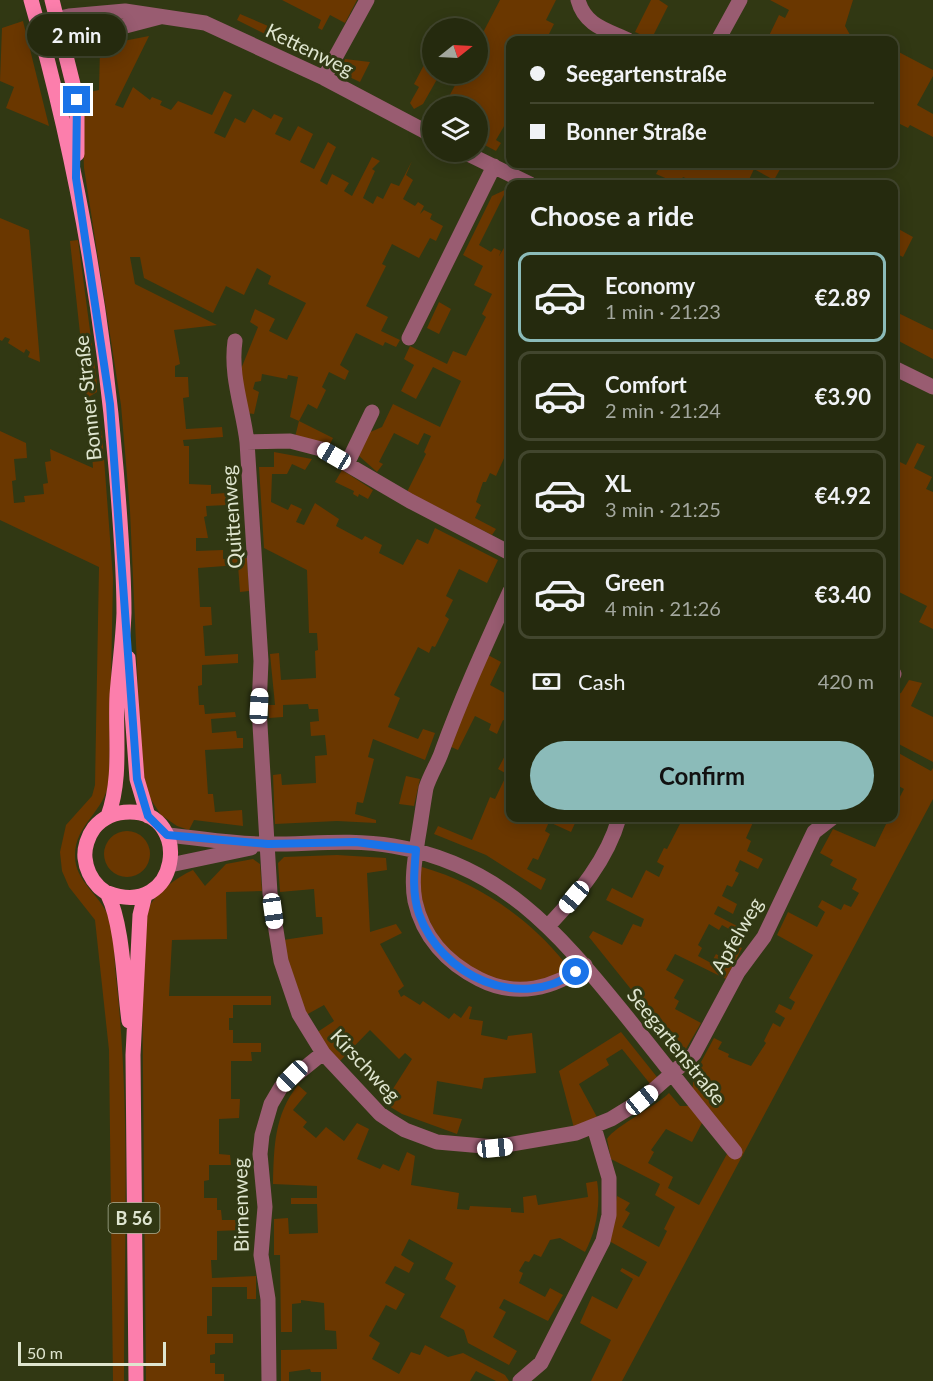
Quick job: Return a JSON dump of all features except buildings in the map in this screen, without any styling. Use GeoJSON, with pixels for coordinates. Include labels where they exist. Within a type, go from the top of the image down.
{"type":"FeatureCollection","features":[{"type":"Feature","properties":{"kind":"main road","name":"Bonner Straße"},"geometry":{"type":"LineString","coordinates":[[31,0],[45,47],[76,178],[110,404],[137,779],[148,816]]}},
{"type":"Feature","properties":{"kind":"main road","name":"Bonner Straße"},"geometry":{"type":"LineString","coordinates":[[52,0],[64,43],[78,111],[76,178]]}},
{"type":"Feature","properties":{"kind":"main road","name":"Bonner Straße"},"geometry":{"type":"LineString","coordinates":[[108,816],[115,797],[117,698],[124,616]]}},
{"type":"Feature","properties":{"kind":"main road"},"geometry":{"type":"LineString","coordinates":[[108,816],[121,812],[148,816]]}},
{"type":"Feature","properties":{"kind":"main road","name":"B 56"},"geometry":{"type":"LineString","coordinates":[[108,816],[88,837],[85,857],[92,878],[108,893],[117,930],[133,1055]]}},
{"type":"Feature","properties":{"kind":"main road","name":"B 56"},"geometry":{"type":"LineString","coordinates":[[148,816],[167,835]]}},
{"type":"Feature","properties":{"kind":"main road"},"geometry":{"type":"LineString","coordinates":[[108,893],[126,898],[145,895],[165,878],[172,855],[167,835]]}},
{"type":"Feature","properties":{"kind":"main road","name":"B 56"},"geometry":{"type":"LineString","coordinates":[[136,1381],[133,1055],[140,915],[145,895]]}},
{"type":"Feature","properties":{"kind":"street"},"geometry":{"type":"LineString","coordinates":[[324,78],[367,0]]}},
{"type":"Feature","properties":{"kind":"street"},"geometry":{"type":"LineString","coordinates":[[578,0],[586,18],[597,27],[618,36]]}},
{"type":"Feature","properties":{"kind":"street"},"geometry":{"type":"LineString","coordinates":[[720,36],[740,0]]}},
{"type":"Feature","properties":{"kind":"street","name":"Kettenweg"},"geometry":{"type":"LineString","coordinates":[[38,23],[58,18],[125,11],[205,23],[324,78],[422,130]]}},
{"type":"Feature","properties":{"kind":"street","name":"Kettenweg"},"geometry":{"type":"LineString","coordinates":[[45,47],[163,16]]}},
{"type":"Feature","properties":{"kind":"street"},"geometry":{"type":"LineString","coordinates":[[485,162],[522,180]]}},
{"type":"Feature","properties":{"kind":"street"},"geometry":{"type":"LineString","coordinates":[[409,338],[494,166]]}},
{"type":"Feature","properties":{"kind":"street"},"geometry":{"type":"LineString","coordinates":[[235,341],[233,359],[235,377],[247,442]]}},
{"type":"Feature","properties":{"kind":"street"},"geometry":{"type":"LineString","coordinates":[[898,370],[933,387]]}},
{"type":"Feature","properties":{"kind":"street"},"geometry":{"type":"LineString","coordinates":[[347,464],[372,412]]}},
{"type":"Feature","properties":{"kind":"street","name":"Quittenweg"},"geometry":{"type":"LineString","coordinates":[[268,844],[259,708],[261,661],[247,442],[273,440],[321,448],[410,501],[506,551]]}},
{"type":"Feature","properties":{"kind":"street"},"geometry":{"type":"LineString","coordinates":[[506,600],[468,683],[429,779],[416,850],[413,882],[419,913],[429,936],[455,965],[485,982],[519,990],[554,985],[585,965]]}},
{"type":"Feature","properties":{"kind":"street"},"geometry":{"type":"LineString","coordinates":[[549,925],[597,868],[618,822]]}},
{"type":"Feature","properties":{"kind":"street","name":"Apfelweg"},"geometry":{"type":"LineString","coordinates":[[673,1074],[694,1054],[738,972],[764,937],[814,832],[827,822]]}},
{"type":"Feature","properties":{"kind":"street","name":"Seegartenstraße"},"geometry":{"type":"LineString","coordinates":[[167,835],[268,844],[356,842],[416,850],[481,875],[515,897],[549,925],[585,965],[735,1152]]}},
{"type":"Feature","properties":{"kind":"street","name":"Seegartenstraße"},"geometry":{"type":"LineString","coordinates":[[170,865],[268,844]]}},
{"type":"Feature","properties":{"kind":"street","name":"Kirschweg"},"geometry":{"type":"LineString","coordinates":[[268,844],[270,893],[286,979],[299,1014],[323,1053],[380,1114],[405,1130],[438,1142],[495,1148],[546,1141],[594,1127],[634,1105],[673,1074]]}},
{"type":"Feature","properties":{"kind":"street","name":"Birnenweg"},"geometry":{"type":"LineString","coordinates":[[269,1381],[268,1299],[261,1256],[265,1207],[260,1154],[262,1135],[271,1104],[281,1087],[323,1053]]}},
{"type":"Feature","properties":{"kind":"street"},"geometry":{"type":"LineString","coordinates":[[520,1381],[541,1363],[603,1241],[609,1215],[609,1178],[594,1127]]}},
{"type":"Feature","properties":{"kind":"shaded area"},"geometry":{"type":"Polygon","coordinates":[[[282,0],[357,0],[345,23],[330,15],[322,30],[318,28],[321,20],[282,0]]]}},
{"type":"Feature","properties":{"kind":"shaded area"},"geometry":{"type":"Polygon","coordinates":[[[500,0],[556,0],[546,20],[554,24],[548,36],[506,36],[506,123],[496,140],[501,143],[496,151],[488,147],[488,96],[449,96],[456,84],[488,84],[488,23],[500,0]]]}},
{"type":"Feature","properties":{"kind":"shaded area"},"geometry":{"type":"Polygon","coordinates":[[[651,0],[659,0],[668,6],[653,36],[644,36],[635,32],[651,0]]]}},
{"type":"Feature","properties":{"kind":"shaded area"},"geometry":{"type":"Polygon","coordinates":[[[770,0],[853,0],[845,26],[851,36],[769,36],[779,15],[785,18],[789,10],[770,0]]]}},
{"type":"Feature","properties":{"kind":"shaded area"},"geometry":{"type":"Polygon","coordinates":[[[240,14],[282,32],[279,41],[237,20],[240,14]]]}},
{"type":"Feature","properties":{"kind":"shaded area"},"geometry":{"type":"Polygon","coordinates":[[[23,21],[49,126],[6,108],[14,87],[0,81],[2,28],[23,21]]]}},
{"type":"Feature","properties":{"kind":"shaded area"},"geometry":{"type":"Polygon","coordinates":[[[149,36],[115,105],[123,108],[133,87],[150,100],[152,97],[162,101],[160,105],[171,110],[178,101],[212,115],[224,91],[232,95],[214,133],[225,138],[235,118],[245,123],[253,109],[271,119],[274,114],[283,118],[275,134],[290,141],[298,126],[313,134],[300,162],[314,169],[328,142],[336,147],[320,181],[327,185],[332,174],[349,183],[344,191],[352,196],[372,157],[380,161],[372,169],[375,171],[363,198],[373,204],[377,196],[383,199],[391,183],[399,186],[412,161],[406,175],[413,180],[403,199],[415,206],[418,202],[424,206],[420,214],[424,210],[432,214],[430,219],[443,226],[436,241],[430,238],[419,258],[392,244],[382,264],[386,266],[366,306],[388,317],[381,331],[400,340],[396,347],[385,342],[383,346],[356,333],[340,365],[349,371],[345,380],[329,372],[322,387],[326,390],[317,409],[308,404],[299,421],[290,417],[298,377],[288,375],[287,379],[262,374],[261,381],[255,382],[253,389],[259,392],[254,414],[247,413],[241,369],[258,327],[250,322],[255,309],[275,319],[269,331],[287,340],[306,303],[268,284],[271,276],[257,268],[244,295],[226,286],[213,313],[144,278],[140,257],[130,257],[135,284],[217,325],[174,330],[180,364],[175,366],[175,377],[188,377],[189,397],[183,398],[186,429],[222,427],[223,437],[183,440],[184,446],[189,446],[189,484],[211,485],[211,494],[226,493],[227,505],[206,506],[207,516],[204,517],[208,538],[196,538],[196,551],[223,550],[223,559],[247,558],[249,591],[240,592],[238,565],[198,568],[200,607],[211,607],[212,625],[203,626],[205,656],[238,654],[238,663],[202,665],[202,685],[198,686],[199,705],[204,705],[205,714],[235,712],[236,717],[211,719],[212,733],[236,731],[237,738],[243,738],[243,748],[205,750],[208,794],[213,794],[215,812],[242,810],[243,826],[194,820],[189,830],[177,826],[161,815],[146,792],[141,754],[130,511],[121,405],[84,168],[81,94],[99,90],[100,49],[108,44],[149,36]]]}},
{"type":"Feature","properties":{"kind":"shaded area"},"geometry":{"type":"Polygon","coordinates":[[[898,52],[933,70],[933,76],[917,105],[933,114],[933,137],[910,125],[908,128],[900,124],[898,128],[898,52]]]}},
{"type":"Feature","properties":{"kind":"shaded area"},"geometry":{"type":"Polygon","coordinates":[[[345,59],[370,62],[360,82],[345,75],[342,68],[345,59]]]}},
{"type":"Feature","properties":{"kind":"shaded area"},"geometry":{"type":"Polygon","coordinates":[[[422,69],[422,84],[434,84],[428,96],[422,96],[422,105],[414,109],[410,103],[419,87],[414,84],[422,69]]]}},
{"type":"Feature","properties":{"kind":"shaded area"},"geometry":{"type":"Polygon","coordinates":[[[659,168],[781,168],[774,180],[754,169],[749,180],[689,180],[683,177],[681,180],[670,180],[656,174],[659,168]]]}},
{"type":"Feature","properties":{"kind":"shaded area"},"geometry":{"type":"Polygon","coordinates":[[[506,189],[479,245],[491,252],[494,248],[501,251],[499,256],[504,248],[506,249],[506,454],[496,476],[490,473],[486,482],[483,482],[476,502],[481,505],[475,518],[496,529],[492,535],[407,492],[426,454],[424,452],[431,436],[424,433],[418,445],[394,433],[379,462],[383,464],[377,472],[358,455],[368,433],[382,427],[393,404],[440,427],[461,381],[433,367],[416,399],[401,391],[414,365],[404,359],[410,346],[447,364],[453,351],[466,356],[486,317],[482,314],[492,294],[474,285],[483,266],[463,255],[492,196],[506,189]]]}},
{"type":"Feature","properties":{"kind":"shaded area"},"geometry":{"type":"Polygon","coordinates":[[[0,218],[29,230],[40,362],[28,357],[30,352],[26,349],[24,353],[8,343],[10,339],[5,337],[2,341],[0,340],[0,218]]]}},
{"type":"Feature","properties":{"kind":"shaded area"},"geometry":{"type":"Polygon","coordinates":[[[898,229],[913,237],[903,257],[898,254],[898,229]]]}},
{"type":"Feature","properties":{"kind":"shaded area"},"geometry":{"type":"Polygon","coordinates":[[[78,240],[97,383],[97,392],[87,398],[70,241],[78,240]]]}},
{"type":"Feature","properties":{"kind":"shaded area"},"geometry":{"type":"Polygon","coordinates":[[[439,302],[451,309],[439,334],[427,328],[439,302]]]}},
{"type":"Feature","properties":{"kind":"shaded area"},"geometry":{"type":"Polygon","coordinates":[[[898,313],[933,330],[933,359],[898,341],[898,313]]]}},
{"type":"Feature","properties":{"kind":"shaded area"},"geometry":{"type":"Polygon","coordinates":[[[299,421],[333,438],[329,446],[295,437],[299,421]]]}},
{"type":"Feature","properties":{"kind":"shaded area"},"geometry":{"type":"Polygon","coordinates":[[[90,423],[98,425],[102,432],[113,578],[109,780],[102,801],[80,835],[75,856],[79,873],[109,918],[113,940],[124,1077],[124,1381],[113,1381],[109,1050],[95,920],[69,887],[62,871],[60,852],[66,825],[92,796],[95,785],[99,567],[0,520],[0,431],[26,443],[27,458],[14,459],[16,480],[12,481],[14,503],[25,502],[24,496],[44,494],[43,484],[48,483],[45,462],[51,461],[50,449],[93,468],[90,423]]]}},
{"type":"Feature","properties":{"kind":"shaded area"},"geometry":{"type":"Polygon","coordinates":[[[917,443],[925,446],[914,468],[932,477],[926,489],[933,492],[933,629],[919,622],[927,606],[898,592],[898,461],[906,465],[917,443]]]}},
{"type":"Feature","properties":{"kind":"shaded area"},"geometry":{"type":"Polygon","coordinates":[[[274,452],[312,459],[305,470],[292,464],[287,474],[272,474],[271,502],[288,510],[291,504],[302,509],[296,522],[304,525],[315,503],[339,519],[336,526],[362,540],[365,536],[382,545],[379,553],[403,565],[417,539],[428,544],[435,528],[498,560],[487,583],[459,569],[446,596],[453,600],[445,616],[449,619],[435,647],[432,646],[429,653],[418,647],[394,695],[400,698],[388,727],[418,739],[423,729],[435,733],[425,760],[373,739],[368,757],[374,759],[363,803],[357,802],[355,814],[376,820],[376,823],[337,821],[275,824],[273,775],[281,774],[282,785],[316,783],[315,756],[327,755],[325,735],[311,736],[310,722],[319,721],[318,709],[309,709],[308,704],[283,705],[283,717],[269,718],[268,705],[275,705],[270,654],[279,653],[281,680],[316,678],[315,651],[318,650],[317,633],[309,633],[307,570],[264,548],[259,467],[274,467],[274,452]]]}},
{"type":"Feature","properties":{"kind":"shaded area"},"geometry":{"type":"Polygon","coordinates":[[[342,470],[373,490],[368,499],[359,494],[358,497],[353,494],[354,491],[335,482],[342,470]]]}},
{"type":"Feature","properties":{"kind":"shaded area"},"geometry":{"type":"Polygon","coordinates":[[[488,655],[501,662],[490,685],[506,694],[506,721],[503,720],[497,734],[489,730],[491,724],[475,716],[458,750],[449,746],[488,655]]]}},
{"type":"Feature","properties":{"kind":"shaded area"},"geometry":{"type":"Polygon","coordinates":[[[909,680],[922,683],[911,706],[933,717],[933,762],[898,744],[898,694],[901,693],[909,680]]]}},
{"type":"Feature","properties":{"kind":"shaded area"},"geometry":{"type":"Polygon","coordinates":[[[898,753],[931,771],[933,768],[933,799],[622,1381],[591,1381],[611,1340],[580,1323],[592,1296],[617,1309],[633,1279],[620,1271],[622,1268],[639,1277],[647,1262],[609,1241],[617,1196],[630,1203],[625,1210],[630,1213],[622,1227],[659,1247],[667,1231],[664,1229],[675,1207],[655,1195],[660,1184],[611,1159],[607,1139],[618,1128],[669,1093],[680,1106],[691,1106],[703,1121],[692,1142],[666,1129],[651,1150],[654,1152],[648,1163],[673,1177],[668,1188],[699,1205],[733,1143],[692,1092],[695,1067],[701,1062],[714,1038],[722,1042],[718,1049],[729,1054],[728,1057],[751,1066],[766,1043],[764,1041],[773,1023],[780,1027],[785,1018],[775,1012],[779,1004],[791,1010],[795,1002],[789,998],[813,955],[777,935],[788,912],[817,927],[825,912],[818,907],[822,900],[841,910],[844,904],[851,907],[859,893],[852,889],[857,879],[830,865],[833,860],[820,853],[833,829],[875,847],[887,822],[898,822],[898,800],[904,789],[898,786],[898,753]]]}},
{"type":"Feature","properties":{"kind":"shaded area"},"geometry":{"type":"Polygon","coordinates":[[[506,754],[506,773],[498,769],[506,754]]]}},
{"type":"Feature","properties":{"kind":"shaded area"},"geometry":{"type":"Polygon","coordinates":[[[406,776],[420,779],[414,806],[399,804],[406,776]]]}},
{"type":"Feature","properties":{"kind":"shaded area"},"geometry":{"type":"Polygon","coordinates":[[[506,776],[506,822],[549,822],[545,831],[550,834],[538,860],[533,858],[527,869],[546,879],[541,890],[486,855],[434,834],[438,826],[472,840],[490,797],[495,799],[506,776]]]}},
{"type":"Feature","properties":{"kind":"shaded area"},"geometry":{"type":"Polygon","coordinates":[[[549,822],[576,822],[571,832],[549,822]]]}},
{"type":"Feature","properties":{"kind":"shaded area"},"geometry":{"type":"Polygon","coordinates":[[[681,822],[753,822],[746,838],[751,841],[747,851],[763,859],[758,869],[740,860],[735,871],[739,873],[732,887],[727,885],[722,896],[737,904],[733,914],[718,906],[714,914],[737,926],[734,932],[722,925],[719,930],[709,924],[698,945],[702,948],[698,956],[711,963],[716,954],[721,957],[729,941],[742,948],[726,979],[675,954],[666,970],[684,980],[674,998],[679,1001],[675,1009],[701,1023],[683,1054],[589,937],[593,931],[622,945],[633,924],[641,927],[644,919],[606,900],[612,888],[632,898],[646,870],[659,877],[664,866],[657,862],[664,848],[667,849],[681,822]]]}},
{"type":"Feature","properties":{"kind":"shaded area"},"geometry":{"type":"Polygon","coordinates":[[[127,831],[136,832],[144,837],[149,845],[149,863],[144,871],[136,876],[127,877],[118,876],[110,871],[105,863],[104,854],[105,845],[110,837],[118,832],[127,831]]]}},
{"type":"Feature","properties":{"kind":"shaded area"},"geometry":{"type":"Polygon","coordinates":[[[337,855],[386,858],[387,870],[367,873],[370,932],[396,924],[402,933],[380,944],[404,986],[398,991],[401,997],[404,995],[420,1005],[423,1001],[449,1019],[454,1013],[461,1018],[469,1006],[472,1007],[469,1019],[483,1021],[481,1035],[507,1040],[508,1036],[532,1033],[536,1073],[484,1078],[482,1089],[437,1081],[433,1114],[462,1119],[457,1134],[402,1114],[384,1103],[412,1059],[405,1053],[399,1059],[370,1030],[338,1063],[316,1033],[334,1021],[324,1005],[306,1015],[297,995],[283,940],[323,934],[322,917],[316,917],[314,889],[280,892],[278,863],[284,857],[337,855]]]}},
{"type":"Feature","properties":{"kind":"shaded area"},"geometry":{"type":"Polygon","coordinates":[[[253,859],[260,864],[262,891],[226,892],[227,939],[172,940],[169,996],[271,996],[271,1005],[233,1005],[233,1018],[229,1018],[229,1030],[233,1030],[233,1043],[261,1043],[261,1052],[251,1052],[252,1061],[231,1061],[231,1099],[240,1099],[239,1118],[219,1119],[219,1154],[230,1155],[231,1165],[209,1165],[209,1180],[204,1181],[204,1198],[217,1198],[217,1210],[221,1210],[222,1220],[243,1220],[242,1230],[217,1231],[217,1260],[211,1260],[212,1278],[256,1276],[256,1299],[247,1299],[247,1287],[212,1287],[212,1316],[207,1316],[207,1334],[233,1334],[233,1343],[215,1343],[215,1354],[210,1355],[210,1363],[215,1363],[215,1374],[224,1374],[224,1381],[146,1381],[142,969],[145,917],[150,905],[160,892],[187,873],[193,870],[205,886],[226,864],[253,859]]]}},
{"type":"Feature","properties":{"kind":"shaded area"},"geometry":{"type":"Polygon","coordinates":[[[422,867],[463,882],[519,917],[565,963],[560,971],[546,979],[517,982],[499,980],[465,964],[451,952],[429,921],[420,890],[422,867]]]}},
{"type":"Feature","properties":{"kind":"shaded area"},"geometry":{"type":"Polygon","coordinates":[[[621,1032],[657,1077],[651,1085],[622,1049],[606,1059],[609,1065],[579,1084],[598,1119],[574,1128],[559,1071],[621,1032]]]}},
{"type":"Feature","properties":{"kind":"shaded area"},"geometry":{"type":"Polygon","coordinates":[[[298,1085],[307,1093],[293,1110],[307,1122],[303,1127],[316,1138],[326,1127],[344,1141],[357,1123],[369,1129],[357,1159],[380,1169],[383,1164],[399,1171],[407,1152],[415,1156],[411,1185],[459,1193],[457,1209],[469,1210],[470,1206],[511,1208],[511,1212],[524,1213],[523,1197],[536,1195],[538,1205],[588,1197],[586,1183],[597,1181],[597,1218],[585,1252],[560,1238],[550,1240],[541,1257],[534,1254],[529,1262],[525,1261],[519,1271],[523,1273],[519,1283],[545,1297],[550,1288],[563,1295],[548,1321],[504,1299],[499,1308],[506,1312],[493,1337],[517,1351],[509,1365],[468,1343],[464,1330],[440,1317],[456,1286],[445,1279],[453,1263],[409,1239],[401,1255],[414,1263],[409,1273],[395,1266],[385,1283],[405,1294],[396,1310],[386,1305],[369,1336],[380,1343],[372,1359],[399,1374],[411,1352],[420,1355],[425,1345],[448,1357],[463,1353],[505,1375],[509,1381],[496,1381],[476,1371],[470,1381],[321,1381],[321,1372],[311,1372],[310,1369],[289,1372],[289,1381],[281,1381],[281,1350],[337,1349],[336,1331],[325,1330],[324,1303],[301,1300],[301,1303],[292,1304],[292,1332],[281,1332],[280,1255],[274,1255],[274,1219],[288,1218],[289,1234],[318,1233],[317,1204],[291,1204],[291,1198],[317,1198],[317,1186],[273,1184],[275,1144],[280,1120],[290,1096],[298,1085]]]}},
{"type":"Feature","properties":{"kind":"route"},"geometry":{"type":"LineString","coordinates":[[77,100],[76,178],[104,352],[110,404],[137,779],[148,816],[159,824],[167,835],[268,844],[377,843],[416,850],[413,882],[419,913],[429,936],[455,965],[485,982],[519,990],[554,985],[576,972]]}}]}
